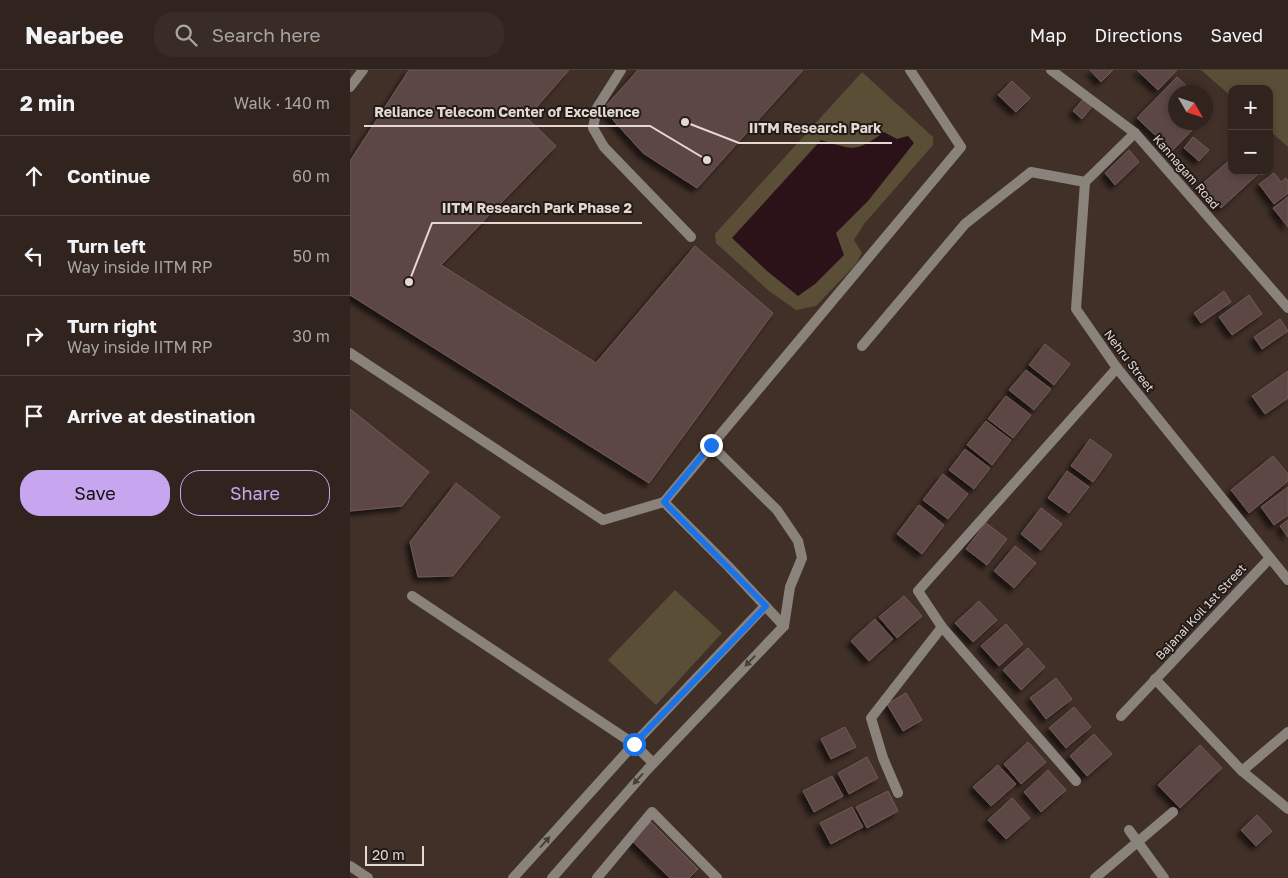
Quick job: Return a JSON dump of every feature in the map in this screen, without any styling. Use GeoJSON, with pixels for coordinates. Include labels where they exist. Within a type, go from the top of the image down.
{"type":"FeatureCollection","features":[{"type":"Feature","properties":{"kind":"street"},"geometry":{"type":"LineString","coordinates":[[350,88],[362,70]]}},
{"type":"Feature","properties":{"kind":"street"},"geometry":{"type":"LineString","coordinates":[[621,70],[597,108],[593,128],[604,147],[691,237]]}},
{"type":"Feature","properties":{"kind":"street"},"geometry":{"type":"LineString","coordinates":[[350,353],[603,520],[664,502],[961,147],[910,70]]}},
{"type":"Feature","properties":{"kind":"street","name":"Kannagam Road"},"geometry":{"type":"LineString","coordinates":[[1051,70],[1135,133],[1288,308]]}},
{"type":"Feature","properties":{"kind":"street"},"geometry":{"type":"LineString","coordinates":[[862,346],[965,224],[1031,172],[1086,182],[1135,133]]}},
{"type":"Feature","properties":{"kind":"street","name":"Nehru Street"},"geometry":{"type":"LineString","coordinates":[[1086,182],[1076,309],[1118,368],[1288,580]]}},
{"type":"Feature","properties":{"kind":"street"},"geometry":{"type":"LineString","coordinates":[[1076,781],[942,627],[918,591],[1118,368]]}},
{"type":"Feature","properties":{"kind":"street"},"geometry":{"type":"LineString","coordinates":[[552,878],[653,763],[784,626],[790,587],[802,558],[798,542],[777,510],[711,445]]}},
{"type":"Feature","properties":{"kind":"street"},"geometry":{"type":"LineString","coordinates":[[664,502],[784,626]]}},
{"type":"Feature","properties":{"kind":"street","name":"Bajanai Koil 1st Street"},"geometry":{"type":"LineString","coordinates":[[1270,558],[1155,679],[1242,771],[1288,810]]}},
{"type":"Feature","properties":{"kind":"street"},"geometry":{"type":"LineString","coordinates":[[412,596],[634,744],[653,763]]}},
{"type":"Feature","properties":{"kind":"street"},"geometry":{"type":"LineString","coordinates":[[513,878],[634,744],[766,606]]}},
{"type":"Feature","properties":{"kind":"street"},"geometry":{"type":"LineString","coordinates":[[898,793],[883,758],[871,718],[942,627]]}},
{"type":"Feature","properties":{"kind":"street"},"geometry":{"type":"LineString","coordinates":[[1121,716],[1155,679]]}},
{"type":"Feature","properties":{"kind":"street"},"geometry":{"type":"LineString","coordinates":[[1242,771],[1288,732]]}},
{"type":"Feature","properties":{"kind":"street"},"geometry":{"type":"LineString","coordinates":[[597,878],[652,812],[717,878]]}},
{"type":"Feature","properties":{"kind":"street"},"geometry":{"type":"LineString","coordinates":[[1095,878],[1173,812]]}},
{"type":"Feature","properties":{"kind":"street"},"geometry":{"type":"LineString","coordinates":[[1128,830],[1164,878]]}},
{"type":"Feature","properties":{"kind":"street"},"geometry":{"type":"LineString","coordinates":[[350,866],[368,878]]}},
{"type":"Feature","properties":{"kind":"shaded area"},"geometry":{"type":"Polygon","coordinates":[[[1201,70],[1288,70],[1288,147],[1273,134],[1273,85],[1228,85],[1228,94],[1201,70]]]}},
{"type":"Feature","properties":{"kind":"shaded area"},"geometry":{"type":"Polygon","coordinates":[[[862,72],[933,137],[933,145],[864,224],[854,240],[862,253],[856,264],[816,306],[796,310],[769,291],[716,243],[715,234],[862,72]]]}},
{"type":"Feature","properties":{"kind":"shaded area"},"geometry":{"type":"Polygon","coordinates":[[[884,132],[897,139],[908,136],[914,143],[868,201],[836,233],[844,255],[815,284],[798,296],[767,271],[732,238],[821,140],[854,148],[867,144],[884,132]]]}},
{"type":"Feature","properties":{"kind":"shaded area"},"geometry":{"type":"Polygon","coordinates":[[[675,590],[722,633],[656,705],[608,660],[675,590]]]}},
{"type":"Feature","properties":{"kind":"building"},"geometry":{"type":"Polygon","coordinates":[[[409,70],[569,70],[527,118],[556,146],[441,265],[596,363],[695,246],[773,313],[649,483],[350,295],[350,161],[409,70]]]}},
{"type":"Feature","properties":{"kind":"building"},"geometry":{"type":"Polygon","coordinates":[[[638,70],[803,70],[697,188],[643,153],[603,109],[638,70]]]}},
{"type":"Feature","properties":{"kind":"building"},"geometry":{"type":"Polygon","coordinates":[[[1090,70],[1113,70],[1101,82],[1090,70]]]}},
{"type":"Feature","properties":{"kind":"building"},"geometry":{"type":"Polygon","coordinates":[[[1137,70],[1177,70],[1158,90],[1137,70]]]}},
{"type":"Feature","properties":{"kind":"building"},"geometry":{"type":"Polygon","coordinates":[[[1177,77],[1186,85],[1169,85],[1177,77]]]}},
{"type":"Feature","properties":{"kind":"building"},"geometry":{"type":"Polygon","coordinates":[[[1012,81],[1030,98],[1016,112],[998,95],[1012,81]]]}},
{"type":"Feature","properties":{"kind":"building"},"geometry":{"type":"Polygon","coordinates":[[[1168,86],[1168,130],[1192,130],[1172,151],[1137,118],[1168,86]]]}},
{"type":"Feature","properties":{"kind":"building"},"geometry":{"type":"Polygon","coordinates":[[[1085,97],[1094,104],[1082,119],[1073,111],[1085,97]]]}},
{"type":"Feature","properties":{"kind":"building"},"geometry":{"type":"Polygon","coordinates":[[[1193,137],[1209,150],[1199,161],[1184,148],[1193,137]]]}},
{"type":"Feature","properties":{"kind":"building"},"geometry":{"type":"Polygon","coordinates":[[[1129,150],[1139,162],[1115,185],[1105,173],[1129,150]]]}},
{"type":"Feature","properties":{"kind":"building"},"geometry":{"type":"Polygon","coordinates":[[[1228,161],[1228,175],[1257,175],[1221,208],[1201,185],[1228,161]]]}},
{"type":"Feature","properties":{"kind":"building"},"geometry":{"type":"Polygon","coordinates":[[[1273,174],[1281,182],[1286,178],[1288,181],[1288,193],[1274,204],[1259,184],[1273,174]]]}},
{"type":"Feature","properties":{"kind":"building"},"geometry":{"type":"Polygon","coordinates":[[[1288,197],[1288,227],[1273,208],[1288,197]]]}},
{"type":"Feature","properties":{"kind":"building"},"geometry":{"type":"Polygon","coordinates":[[[1224,291],[1231,302],[1201,323],[1194,313],[1224,291]]]}},
{"type":"Feature","properties":{"kind":"building"},"geometry":{"type":"Polygon","coordinates":[[[1249,295],[1262,314],[1232,335],[1219,317],[1249,295]]]}},
{"type":"Feature","properties":{"kind":"building"},"geometry":{"type":"Polygon","coordinates":[[[1280,319],[1288,331],[1262,349],[1254,337],[1280,319]]]}},
{"type":"Feature","properties":{"kind":"building"},"geometry":{"type":"Polygon","coordinates":[[[1045,344],[1070,364],[1054,385],[1029,365],[1045,344]]]}},
{"type":"Feature","properties":{"kind":"building"},"geometry":{"type":"Polygon","coordinates":[[[1026,370],[1051,389],[1034,410],[1009,390],[1026,370]]]}},
{"type":"Feature","properties":{"kind":"building"},"geometry":{"type":"Polygon","coordinates":[[[1288,371],[1288,398],[1265,414],[1252,396],[1288,371]]]}},
{"type":"Feature","properties":{"kind":"building"},"geometry":{"type":"Polygon","coordinates":[[[1006,396],[1031,415],[1013,438],[988,419],[1006,396]]]}},
{"type":"Feature","properties":{"kind":"building"},"geometry":{"type":"Polygon","coordinates":[[[350,409],[429,472],[402,506],[350,511],[350,409]]]}},
{"type":"Feature","properties":{"kind":"building"},"geometry":{"type":"Polygon","coordinates":[[[986,421],[1011,440],[992,465],[967,445],[986,421]]]}},
{"type":"Feature","properties":{"kind":"building"},"geometry":{"type":"Polygon","coordinates":[[[1090,439],[1112,455],[1093,482],[1071,466],[1090,439]]]}},
{"type":"Feature","properties":{"kind":"building"},"geometry":{"type":"Polygon","coordinates":[[[965,449],[990,468],[974,489],[949,470],[965,449]]]}},
{"type":"Feature","properties":{"kind":"building"},"geometry":{"type":"Polygon","coordinates":[[[1273,456],[1288,474],[1288,481],[1249,513],[1231,490],[1273,456]]]}},
{"type":"Feature","properties":{"kind":"building"},"geometry":{"type":"Polygon","coordinates":[[[1067,471],[1089,487],[1069,513],[1048,498],[1067,471]]]}},
{"type":"Feature","properties":{"kind":"building"},"geometry":{"type":"Polygon","coordinates":[[[943,474],[968,494],[948,519],[923,500],[943,474]]]}},
{"type":"Feature","properties":{"kind":"building"},"geometry":{"type":"Polygon","coordinates":[[[456,483],[500,517],[453,576],[418,577],[410,542],[456,483]]]}},
{"type":"Feature","properties":{"kind":"building"},"geometry":{"type":"Polygon","coordinates":[[[1288,487],[1288,515],[1274,525],[1261,507],[1288,487]]]}},
{"type":"Feature","properties":{"kind":"building"},"geometry":{"type":"Polygon","coordinates":[[[919,505],[944,525],[922,554],[897,534],[919,505]]]}},
{"type":"Feature","properties":{"kind":"building"},"geometry":{"type":"Polygon","coordinates":[[[1041,508],[1062,524],[1041,550],[1021,534],[1041,508]]]}},
{"type":"Feature","properties":{"kind":"building"},"geometry":{"type":"Polygon","coordinates":[[[1288,520],[1288,537],[1280,526],[1288,520]]]}},
{"type":"Feature","properties":{"kind":"building"},"geometry":{"type":"Polygon","coordinates":[[[986,523],[1007,539],[987,565],[966,549],[986,523]]]}},
{"type":"Feature","properties":{"kind":"building"},"geometry":{"type":"Polygon","coordinates":[[[1015,546],[1036,563],[1014,588],[994,571],[1015,546]]]}},
{"type":"Feature","properties":{"kind":"building"},"geometry":{"type":"Polygon","coordinates":[[[904,596],[922,616],[897,638],[879,617],[904,596]]]}},
{"type":"Feature","properties":{"kind":"building"},"geometry":{"type":"Polygon","coordinates":[[[979,601],[997,620],[973,642],[955,623],[979,601]]]}},
{"type":"Feature","properties":{"kind":"building"},"geometry":{"type":"Polygon","coordinates":[[[875,619],[893,639],[869,661],[851,641],[875,619]]]}},
{"type":"Feature","properties":{"kind":"building"},"geometry":{"type":"Polygon","coordinates":[[[1006,624],[1023,644],[999,666],[981,646],[1006,624]]]}},
{"type":"Feature","properties":{"kind":"building"},"geometry":{"type":"Polygon","coordinates":[[[1028,648],[1045,667],[1021,690],[1003,670],[1028,648]]]}},
{"type":"Feature","properties":{"kind":"building"},"geometry":{"type":"Polygon","coordinates":[[[1056,678],[1072,699],[1046,719],[1030,698],[1056,678]]]}},
{"type":"Feature","properties":{"kind":"building"},"geometry":{"type":"Polygon","coordinates":[[[906,693],[922,720],[903,731],[887,704],[906,693]]]}},
{"type":"Feature","properties":{"kind":"building"},"geometry":{"type":"Polygon","coordinates":[[[1074,707],[1091,727],[1066,748],[1049,728],[1074,707]]]}},
{"type":"Feature","properties":{"kind":"building"},"geometry":{"type":"Polygon","coordinates":[[[845,727],[856,747],[831,759],[821,739],[845,727]]]}},
{"type":"Feature","properties":{"kind":"building"},"geometry":{"type":"Polygon","coordinates":[[[1094,734],[1112,754],[1087,776],[1070,756],[1094,734]]]}},
{"type":"Feature","properties":{"kind":"building"},"geometry":{"type":"Polygon","coordinates":[[[1028,742],[1046,762],[1021,784],[1004,764],[1028,742]]]}},
{"type":"Feature","properties":{"kind":"building"},"geometry":{"type":"Polygon","coordinates":[[[1200,745],[1222,768],[1180,808],[1158,785],[1200,745]]]}},
{"type":"Feature","properties":{"kind":"building"},"geometry":{"type":"Polygon","coordinates":[[[867,757],[878,778],[849,794],[838,773],[867,757]]]}},
{"type":"Feature","properties":{"kind":"building"},"geometry":{"type":"Polygon","coordinates":[[[998,765],[1016,784],[991,806],[973,787],[998,765]]]}},
{"type":"Feature","properties":{"kind":"building"},"geometry":{"type":"Polygon","coordinates":[[[1048,770],[1066,790],[1041,812],[1024,792],[1048,770]]]}},
{"type":"Feature","properties":{"kind":"building"},"geometry":{"type":"Polygon","coordinates":[[[832,776],[843,796],[814,812],[803,791],[832,776]]]}},
{"type":"Feature","properties":{"kind":"building"},"geometry":{"type":"Polygon","coordinates":[[[888,791],[898,811],[867,828],[856,807],[888,791]]]}},
{"type":"Feature","properties":{"kind":"building"},"geometry":{"type":"Polygon","coordinates":[[[1012,798],[1030,818],[1006,839],[988,820],[1012,798]]]}},
{"type":"Feature","properties":{"kind":"building"},"geometry":{"type":"Polygon","coordinates":[[[852,807],[863,827],[831,844],[820,823],[852,807]]]}},
{"type":"Feature","properties":{"kind":"building"},"geometry":{"type":"Polygon","coordinates":[[[1257,815],[1272,831],[1256,846],[1241,830],[1257,815]]]}},
{"type":"Feature","properties":{"kind":"building"},"geometry":{"type":"Polygon","coordinates":[[[651,822],[698,869],[689,878],[670,878],[632,841],[651,822]]]}},
{"type":"Feature","properties":{"kind":"place","name":"IITM Research Park"},"geometry":{"type":"Point","coordinates":[685,122]}},
{"type":"Feature","properties":{"kind":"place","name":"Reliance Telecom Center of Excellence"},"geometry":{"type":"Point","coordinates":[707,160]}},
{"type":"Feature","properties":{"kind":"place","name":"IITM Research Park Phase 2"},"geometry":{"type":"Point","coordinates":[409,282]}},
{"type":"Feature","properties":{"kind":"route"},"geometry":{"type":"LineString","coordinates":[[634,744],[766,606],[664,502],[711,445]]}}]}
